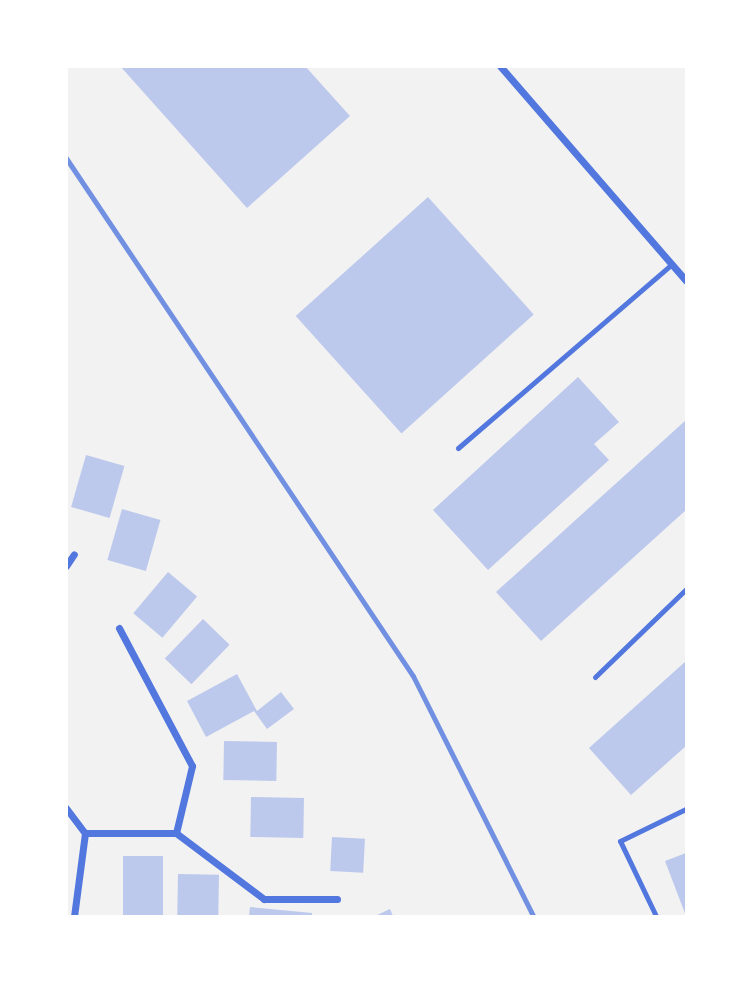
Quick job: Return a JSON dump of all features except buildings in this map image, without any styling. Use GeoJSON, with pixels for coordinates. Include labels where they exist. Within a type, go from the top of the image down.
{"type":"FeatureCollection","features":[{"type":"Feature","properties":{"kind":"street"},"geometry":{"type":"LineString","coordinates":[[500,66],[687,281]]}},
{"type":"Feature","properties":{"kind":"street"},"geometry":{"type":"LineString","coordinates":[[66,566],[74,554]]}},
{"type":"Feature","properties":{"kind":"street"},"geometry":{"type":"LineString","coordinates":[[119,628],[192,766],[176,833]]}},
{"type":"Feature","properties":{"kind":"street"},"geometry":{"type":"LineString","coordinates":[[66,808],[85,833],[74,916]]}},
{"type":"Feature","properties":{"kind":"street"},"geometry":{"type":"LineString","coordinates":[[85,833],[176,833],[264,899],[337,899]]}},
{"type":"Feature","properties":{"kind":"lane"},"geometry":{"type":"LineString","coordinates":[[458,448],[672,264]]}},
{"type":"Feature","properties":{"kind":"lane"},"geometry":{"type":"LineString","coordinates":[[595,677],[687,589]]}},
{"type":"Feature","properties":{"kind":"lane"},"geometry":{"type":"LineString","coordinates":[[656,916],[620,841],[687,809]]}},
{"type":"Feature","properties":{"kind":"railway"},"geometry":{"type":"LineString","coordinates":[[66,158],[413,676],[533,916]]}}]}
